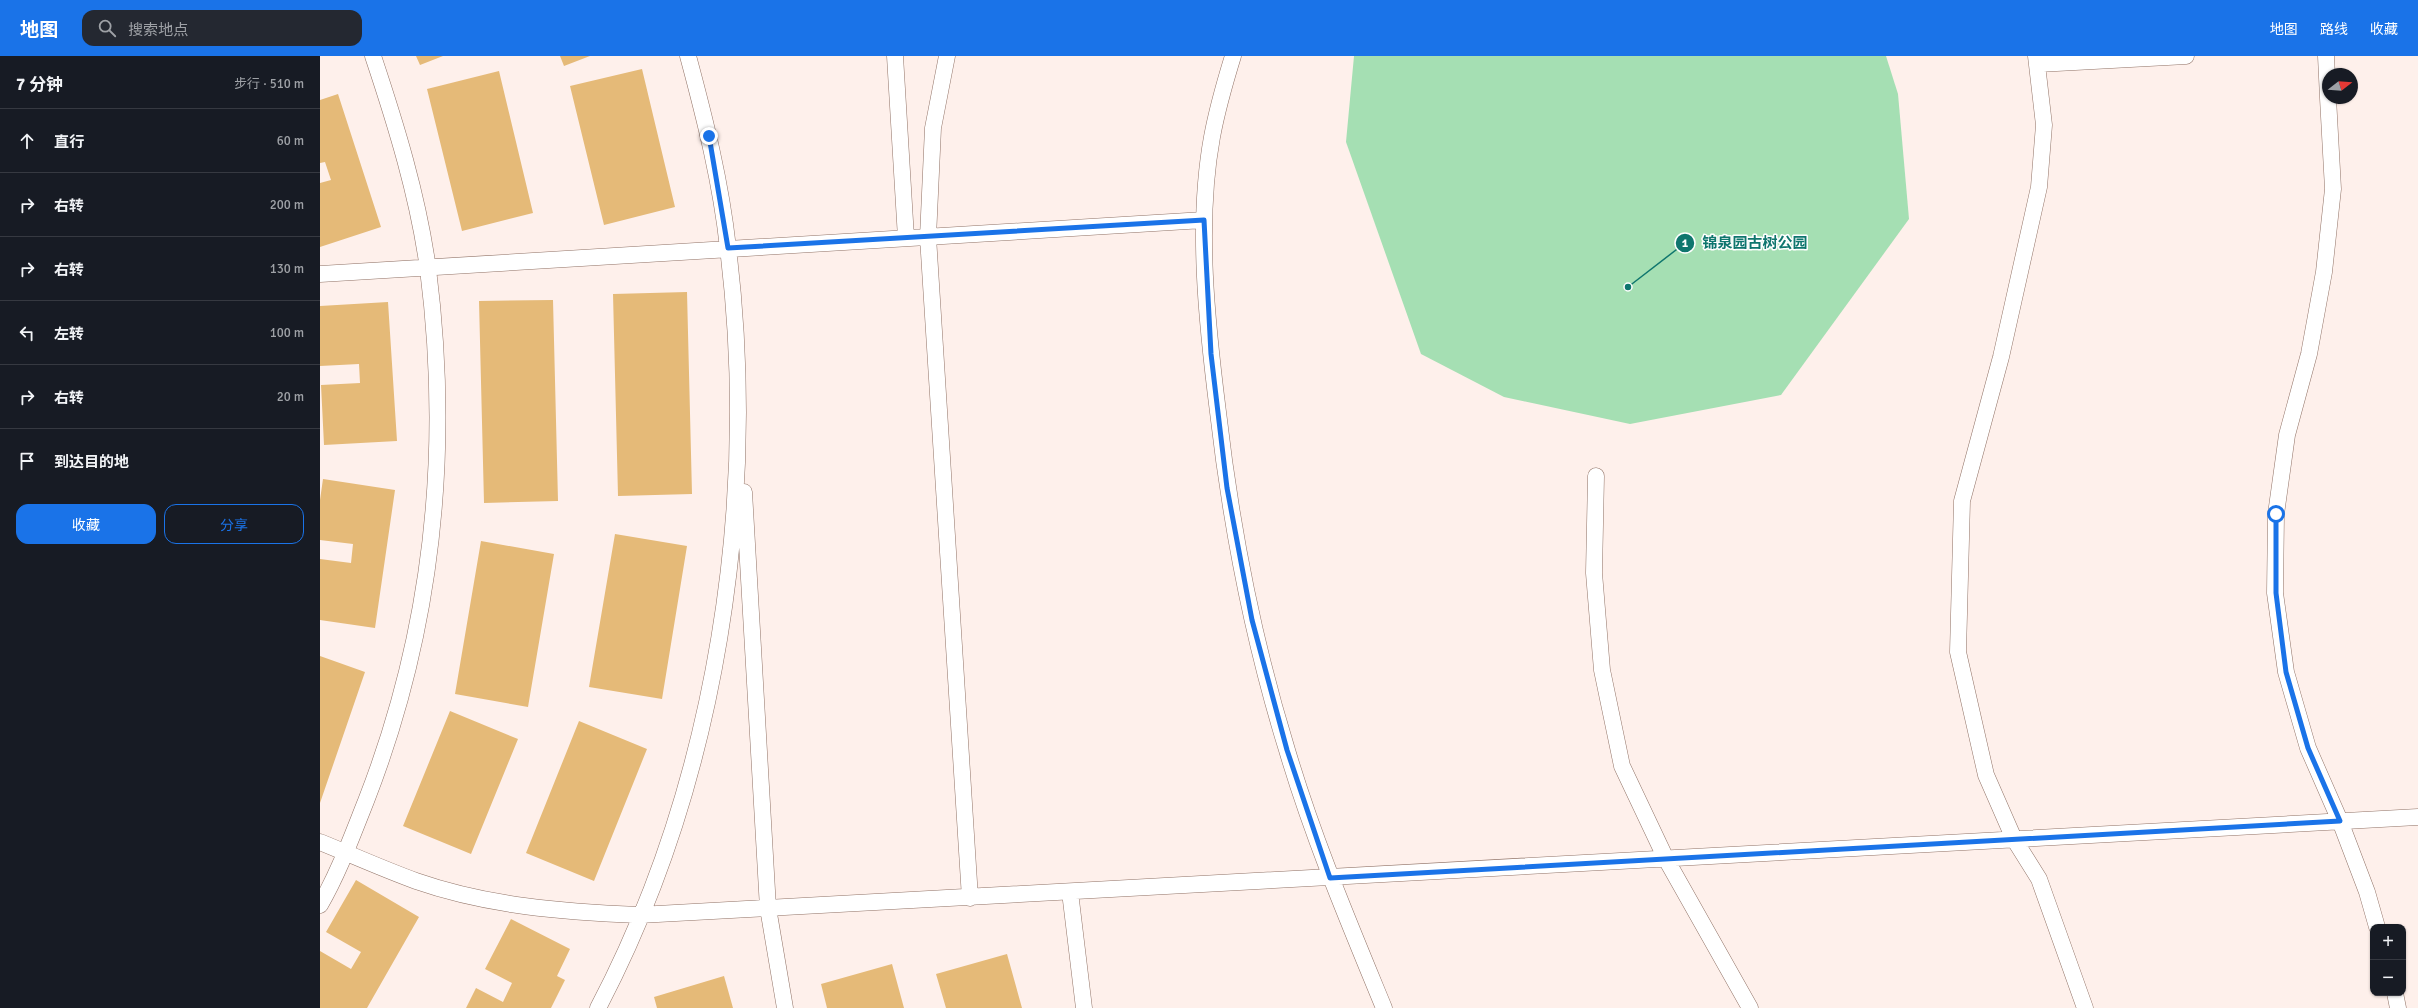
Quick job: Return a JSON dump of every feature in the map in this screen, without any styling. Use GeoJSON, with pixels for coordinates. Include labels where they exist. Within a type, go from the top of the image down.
{"type":"FeatureCollection","features":[{"type":"Feature","properties":{"kind":"lane"},"geometry":{"type":"LineString","coordinates":[[320,905],[337,875],[387,748],[416,638],[434,518],[438,388],[427,267],[404,149],[373,56]]}},
{"type":"Feature","properties":{"kind":"lane"},"geometry":{"type":"LineString","coordinates":[[688,56],[709,136],[728,248],[739,396],[768,908],[785,1008]]}},
{"type":"Feature","properties":{"kind":"lane"},"geometry":{"type":"LineString","coordinates":[[895,56],[906,238]]}},
{"type":"Feature","properties":{"kind":"lane"},"geometry":{"type":"LineString","coordinates":[[947,56],[934,128],[928,237],[970,898]]}},
{"type":"Feature","properties":{"kind":"lane"},"geometry":{"type":"LineString","coordinates":[[1233,56],[1212,137],[1204,220],[1211,354],[1227,488],[1250,612],[1287,750],[1330,878],[1384,1008]]}},
{"type":"Feature","properties":{"kind":"lane"},"geometry":{"type":"LineString","coordinates":[[2085,1008],[2039,879],[2014,839],[1986,775],[1958,652],[1962,501],[2001,357],[2039,187],[2044,125],[2037,60],[2186,56]]}},
{"type":"Feature","properties":{"kind":"lane"},"geometry":{"type":"LineString","coordinates":[[2326,56],[2327,68]]}},
{"type":"Feature","properties":{"kind":"lane"},"geometry":{"type":"LineString","coordinates":[[2328,104],[2333,189],[2328,242],[2309,354],[2287,435],[2276,514],[2276,593],[2286,672],[2301,726],[2308,748],[2340,821],[2367,892],[2376,924]]}},
{"type":"Feature","properties":{"kind":"lane"},"geometry":{"type":"LineString","coordinates":[[320,274],[1204,220]]}},
{"type":"Feature","properties":{"kind":"lane"},"geometry":{"type":"LineString","coordinates":[[598,1008],[618,970],[672,833],[711,691],[733,544],[739,396]]}},
{"type":"Feature","properties":{"kind":"lane"},"geometry":{"type":"LineString","coordinates":[[1596,476],[1594,573],[1602,670],[1622,766],[1666,859],[1750,1008]]}},
{"type":"Feature","properties":{"kind":"lane"},"geometry":{"type":"LineString","coordinates":[[320,842],[416,881],[489,901],[564,912],[639,915],[970,898],[2418,817]]}},
{"type":"Feature","properties":{"kind":"lane"},"geometry":{"type":"LineString","coordinates":[[1070,892],[1084,1008]]}},
{"type":"Feature","properties":{"kind":"lane"},"geometry":{"type":"LineString","coordinates":[[2396,996],[2398,1008]]}},
{"type":"Feature","properties":{"kind":"green space"},"geometry":{"type":"Polygon","coordinates":[[[1354,56],[1886,56],[1898,94],[1909,219],[1781,395],[1630,424],[1504,397],[1421,354],[1346,142],[1354,56]]]}},
{"type":"Feature","properties":{"kind":"building"},"geometry":{"type":"Polygon","coordinates":[[[416,56],[443,56],[420,65],[416,56]]]}},
{"type":"Feature","properties":{"kind":"building"},"geometry":{"type":"Polygon","coordinates":[[[560,56],[590,56],[564,66],[560,56]]]}},
{"type":"Feature","properties":{"kind":"building"},"geometry":{"type":"Polygon","coordinates":[[[642,69],[675,207],[604,225],[570,86],[642,69]]]}},
{"type":"Feature","properties":{"kind":"building"},"geometry":{"type":"Polygon","coordinates":[[[499,71],[533,213],[462,231],[427,89],[499,71]]]}},
{"type":"Feature","properties":{"kind":"building"},"geometry":{"type":"Polygon","coordinates":[[[338,94],[381,227],[320,247],[320,183],[331,180],[325,162],[320,163],[320,100],[338,94]]]}},
{"type":"Feature","properties":{"kind":"building"},"geometry":{"type":"Polygon","coordinates":[[[687,292],[692,494],[618,496],[613,294],[687,292]]]}},
{"type":"Feature","properties":{"kind":"building"},"geometry":{"type":"Polygon","coordinates":[[[553,300],[558,501],[484,503],[479,301],[553,300]]]}},
{"type":"Feature","properties":{"kind":"building"},"geometry":{"type":"Polygon","coordinates":[[[388,302],[397,441],[324,445],[321,385],[360,383],[359,364],[320,366],[320,306],[388,302]]]}},
{"type":"Feature","properties":{"kind":"building"},"geometry":{"type":"Polygon","coordinates":[[[323,479],[395,490],[375,628],[320,620],[320,559],[351,563],[353,544],[320,540],[320,500],[323,479]]]}},
{"type":"Feature","properties":{"kind":"building"},"geometry":{"type":"Polygon","coordinates":[[[615,534],[687,546],[662,699],[589,687],[615,534]]]}},
{"type":"Feature","properties":{"kind":"building"},"geometry":{"type":"Polygon","coordinates":[[[481,541],[554,554],[528,707],[455,694],[481,541]]]}},
{"type":"Feature","properties":{"kind":"building"},"geometry":{"type":"Polygon","coordinates":[[[320,656],[365,672],[320,803],[320,656]]]}},
{"type":"Feature","properties":{"kind":"building"},"geometry":{"type":"Polygon","coordinates":[[[450,711],[518,739],[471,854],[403,826],[450,711]]]}},
{"type":"Feature","properties":{"kind":"building"},"geometry":{"type":"Polygon","coordinates":[[[579,721],[647,749],[594,881],[526,853],[579,721]]]}},
{"type":"Feature","properties":{"kind":"building"},"geometry":{"type":"Polygon","coordinates":[[[356,880],[419,917],[367,1008],[320,1008],[320,951],[351,969],[361,952],[326,932],[356,880]]]}},
{"type":"Feature","properties":{"kind":"building"},"geometry":{"type":"Polygon","coordinates":[[[511,919],[570,949],[557,976],[565,980],[551,1008],[466,1008],[476,988],[503,1002],[512,983],[485,969],[511,919]]]}},
{"type":"Feature","properties":{"kind":"building"},"geometry":{"type":"Polygon","coordinates":[[[1007,954],[1022,1008],[946,1008],[936,974],[1007,954]]]}},
{"type":"Feature","properties":{"kind":"building"},"geometry":{"type":"Polygon","coordinates":[[[892,964],[904,1008],[827,1008],[821,984],[892,964]]]}},
{"type":"Feature","properties":{"kind":"building"},"geometry":{"type":"Polygon","coordinates":[[[724,976],[733,1008],[657,1008],[654,997],[724,976]]]}},
{"type":"Feature","properties":{"kind":"place","name":"锦泉园古树公园"},"geometry":{"type":"Point","coordinates":[1628,287]}},
{"type":"Feature","properties":{"kind":"route"},"geometry":{"type":"LineString","coordinates":[[709,136],[728,248],[1204,220],[1211,354],[1227,488],[1252,620],[1287,750],[1330,878],[2340,821],[2308,748],[2286,672],[2276,593],[2276,514]]}}]}
